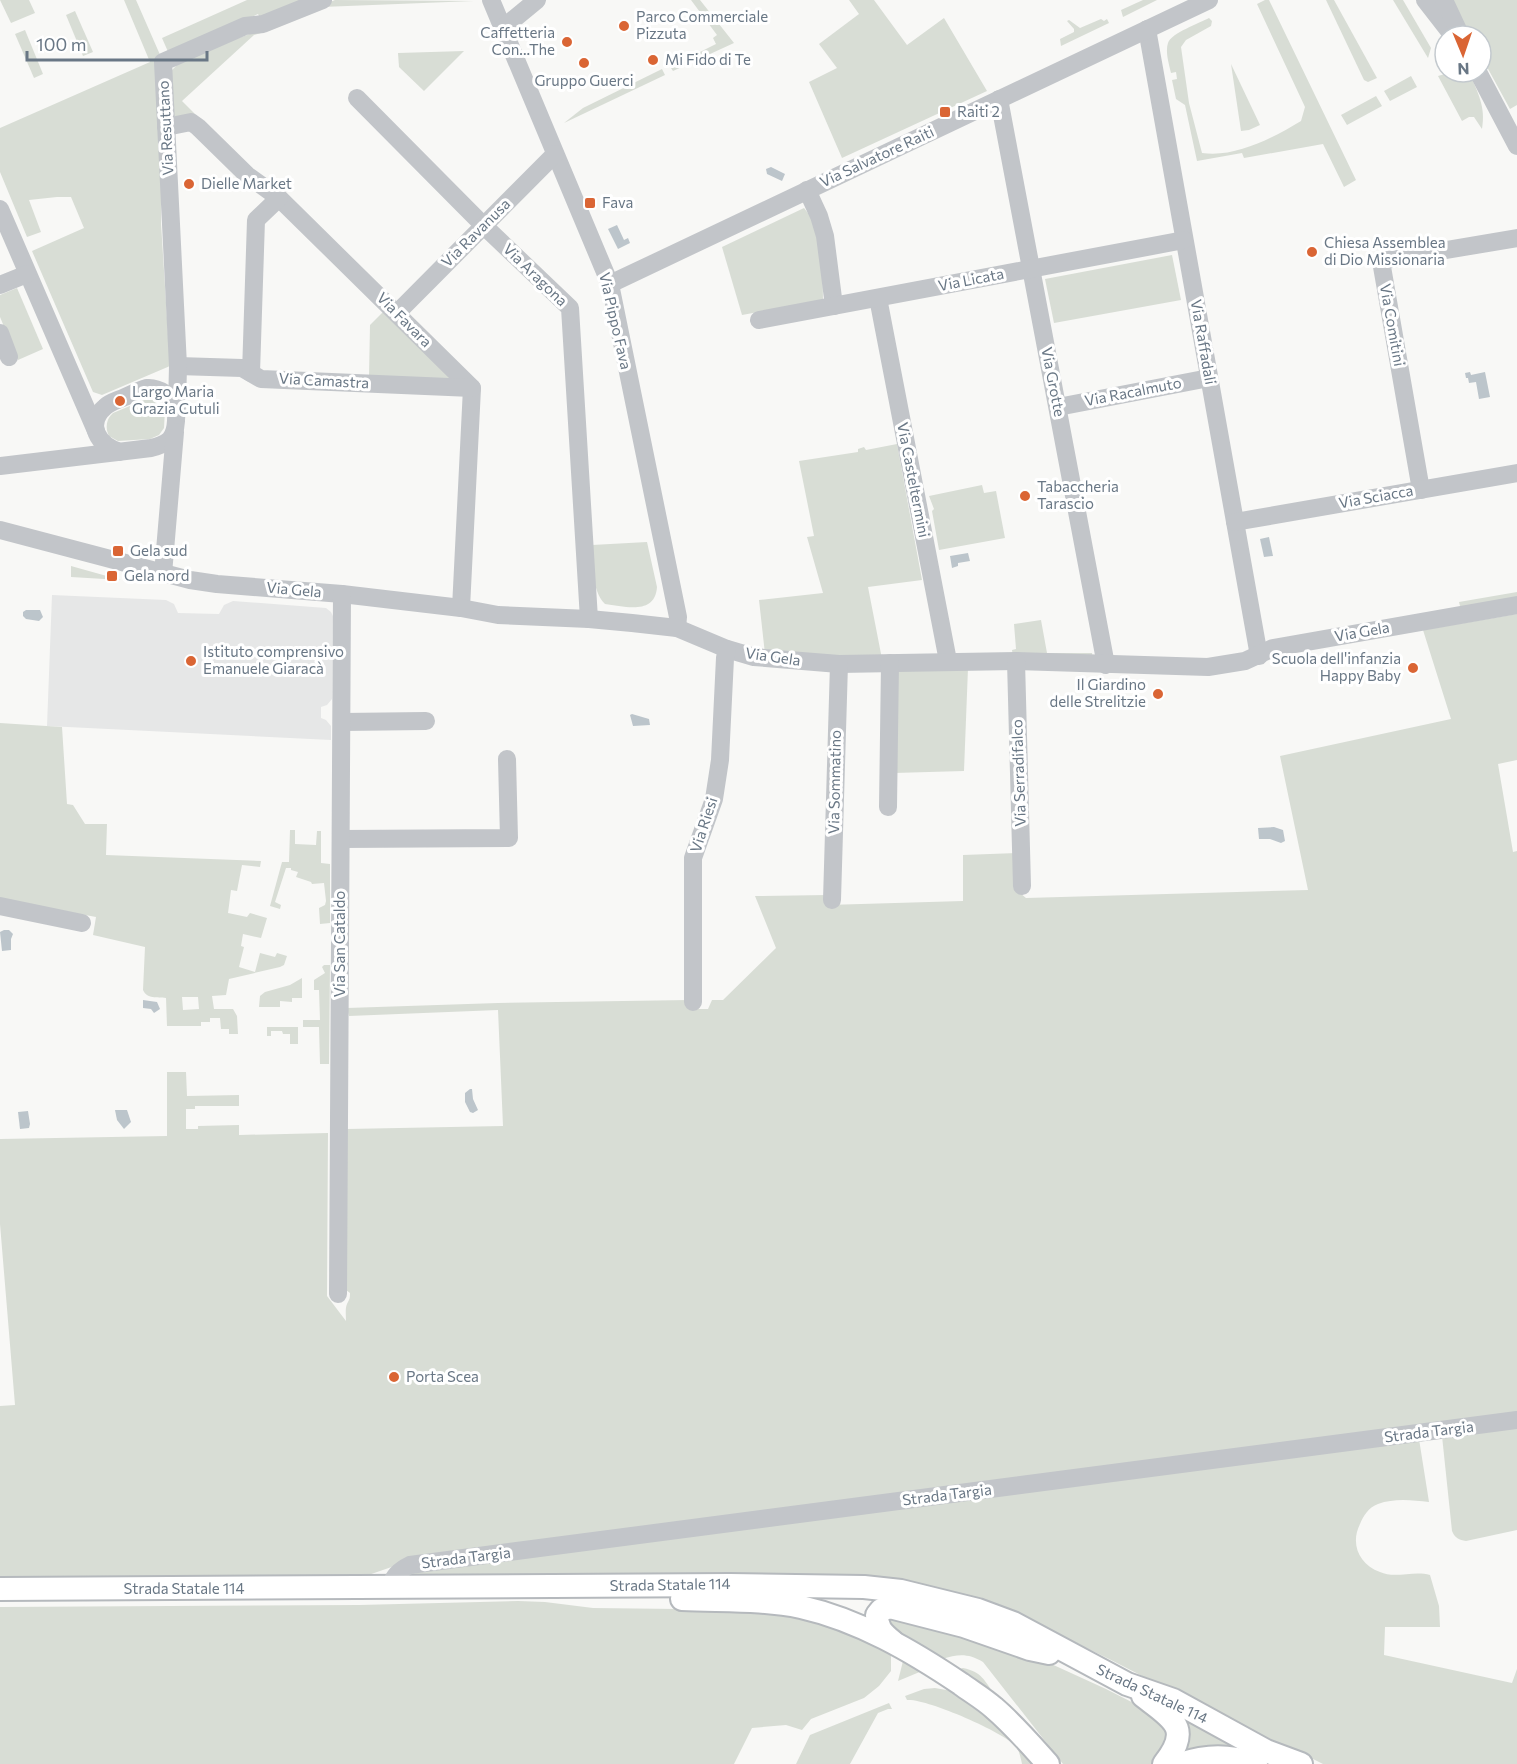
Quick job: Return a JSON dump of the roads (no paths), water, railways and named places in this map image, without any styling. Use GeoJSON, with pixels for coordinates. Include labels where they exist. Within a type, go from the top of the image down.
{"type":"FeatureCollection","features":[{"type":"Feature","properties":{"kind":"main road","name":"Strada Statale 114"},"geometry":{"type":"LineString","coordinates":[[0,1589],[741,1585],[832,1585],[883,1588],[931,1597],[978,1610],[1012,1623],[1127,1684],[1173,1700],[1266,1751],[1301,1764]]}},
{"type":"Feature","properties":{"kind":"main road","name":"Strada Statale 114"},"geometry":{"type":"LineString","coordinates":[[0,1600],[551,1594],[774,1603],[800,1607],[892,1641],[941,1670],[993,1706],[1048,1764]]}},
{"type":"Feature","properties":{"kind":"main road"},"geometry":{"type":"LineString","coordinates":[[892,1641],[880,1631],[877,1624],[877,1615],[890,1607],[963,1626],[1030,1649],[1082,1661]]}},
{"type":"Feature","properties":{"kind":"main road"},"geometry":{"type":"LineString","coordinates":[[1127,1684],[1173,1720],[1178,1729],[1177,1746],[1164,1764]]}},
{"type":"Feature","properties":{"kind":"main road"},"geometry":{"type":"LineString","coordinates":[[1180,1764],[1213,1756],[1256,1764]]}},
{"type":"Feature","properties":{"kind":"street","name":"Via Resuttano"},"geometry":{"type":"LineString","coordinates":[[177,407],[178,366],[163,62],[245,26],[263,24],[323,0]]}},
{"type":"Feature","properties":{"kind":"street","name":"Via Pippo Fava"},"geometry":{"type":"LineString","coordinates":[[491,0],[610,284],[678,617],[677,628]]}},
{"type":"Feature","properties":{"kind":"street"},"geometry":{"type":"LineString","coordinates":[[503,28],[537,0]]}},
{"type":"Feature","properties":{"kind":"street","name":"Via Salvatore Raiti"},"geometry":{"type":"LineString","coordinates":[[610,284],[1209,0]]}},
{"type":"Feature","properties":{"kind":"street"},"geometry":{"type":"LineString","coordinates":[[1425,0],[1444,24]]}},
{"type":"Feature","properties":{"kind":"street"},"geometry":{"type":"LineString","coordinates":[[1444,0],[1455,24]]}},
{"type":"Feature","properties":{"kind":"street","name":"Via Raffadali"},"geometry":{"type":"LineString","coordinates":[[1147,29],[1258,656]]}},
{"type":"Feature","properties":{"kind":"street"},"geometry":{"type":"LineString","coordinates":[[1487,84],[1511,118],[1517,146]]}},
{"type":"Feature","properties":{"kind":"street","name":"Via Aragona"},"geometry":{"type":"LineString","coordinates":[[357,98],[483,225],[570,308],[590,619]]}},
{"type":"Feature","properties":{"kind":"street","name":"Via Grotte"},"geometry":{"type":"LineString","coordinates":[[999,99],[1106,665]]}},
{"type":"Feature","properties":{"kind":"street","name":"Via Favara"},"geometry":{"type":"LineString","coordinates":[[166,127],[191,122],[198,127],[247,175],[279,198],[472,388]]}},
{"type":"Feature","properties":{"kind":"street","name":"Via Ravanusa"},"geometry":{"type":"LineString","coordinates":[[397,313],[555,154]]}},
{"type":"Feature","properties":{"kind":"street"},"geometry":{"type":"LineString","coordinates":[[807,190],[825,236],[834,306]]}},
{"type":"Feature","properties":{"kind":"street"},"geometry":{"type":"LineString","coordinates":[[252,373],[256,220],[279,198]]}},
{"type":"Feature","properties":{"kind":"street"},"geometry":{"type":"LineString","coordinates":[[0,209],[96,431],[103,443],[120,452]]}},
{"type":"Feature","properties":{"kind":"street","name":"Via Comitini"},"geometry":{"type":"LineString","coordinates":[[1421,489],[1381,261],[1517,238]]}},
{"type":"Feature","properties":{"kind":"street","name":"Via Licata"},"geometry":{"type":"LineString","coordinates":[[759,320],[1184,240]]}},
{"type":"Feature","properties":{"kind":"street"},"geometry":{"type":"LineString","coordinates":[[0,285],[27,274]]}},
{"type":"Feature","properties":{"kind":"street","name":"Via Casteltermini"},"geometry":{"type":"LineString","coordinates":[[878,298],[948,661]]}},
{"type":"Feature","properties":{"kind":"street"},"geometry":{"type":"LineString","coordinates":[[0,333],[9,357]]}},
{"type":"Feature","properties":{"kind":"street"},"geometry":{"type":"LineString","coordinates":[[80,395],[91,404],[108,404],[147,388],[169,376],[178,366]]}},
{"type":"Feature","properties":{"kind":"street","name":"Via Camastra"},"geometry":{"type":"LineString","coordinates":[[178,366],[242,368],[261,379],[472,388]]}},
{"type":"Feature","properties":{"kind":"street","name":"Via Racalmuto"},"geometry":{"type":"LineString","coordinates":[[1058,406],[1209,378]]}},
{"type":"Feature","properties":{"kind":"street"},"geometry":{"type":"LineString","coordinates":[[147,388],[164,393],[177,407],[163,574]]}},
{"type":"Feature","properties":{"kind":"street"},"geometry":{"type":"LineString","coordinates":[[461,608],[472,388]]}},
{"type":"Feature","properties":{"kind":"street"},"geometry":{"type":"LineString","coordinates":[[96,431],[99,415],[108,404]]}},
{"type":"Feature","properties":{"kind":"street"},"geometry":{"type":"LineString","coordinates":[[0,466],[151,448],[161,446],[170,440],[175,432]]}},
{"type":"Feature","properties":{"kind":"street"},"geometry":{"type":"LineString","coordinates":[[151,448],[166,456],[172,470]]}},
{"type":"Feature","properties":{"kind":"street","name":"Via Sciacca"},"geometry":{"type":"LineString","coordinates":[[1235,522],[1517,473]]}},
{"type":"Feature","properties":{"kind":"street","name":"Via Gela"},"geometry":{"type":"LineString","coordinates":[[0,530],[190,580],[342,594],[461,608],[498,615],[590,619],[677,628],[726,649],[754,657],[838,664],[1016,661],[1208,666],[1245,661],[1273,648],[1517,606]]}},
{"type":"Feature","properties":{"kind":"street","name":"Via San Cataldo"},"geometry":{"type":"LineString","coordinates":[[338,1294],[342,594]]}},
{"type":"Feature","properties":{"kind":"street","name":"Via Riesi"},"geometry":{"type":"LineString","coordinates":[[693,1002],[693,858],[714,799],[719,770],[726,649]]}},
{"type":"Feature","properties":{"kind":"street","name":"Via Serradifalco"},"geometry":{"type":"LineString","coordinates":[[1016,661],[1022,885]]}},
{"type":"Feature","properties":{"kind":"street"},"geometry":{"type":"LineString","coordinates":[[888,807],[890,663]]}},
{"type":"Feature","properties":{"kind":"street","name":"Via Sommatino"},"geometry":{"type":"LineString","coordinates":[[832,900],[838,664]]}},
{"type":"Feature","properties":{"kind":"street"},"geometry":{"type":"LineString","coordinates":[[342,722],[426,721]]}},
{"type":"Feature","properties":{"kind":"street"},"geometry":{"type":"LineString","coordinates":[[341,839],[509,838],[507,759]]}},
{"type":"Feature","properties":{"kind":"street"},"geometry":{"type":"LineString","coordinates":[[0,906],[82,923]]}},
{"type":"Feature","properties":{"kind":"street","name":"Strada Targia"},"geometry":{"type":"LineString","coordinates":[[389,1588],[393,1576],[410,1565],[1517,1420]]}},
{"type":"Feature","properties":{"kind":"place","name":"Parco Commerciale Pizzuta"},"geometry":{"type":"Point","coordinates":[624,26]}},
{"type":"Feature","properties":{"kind":"place","name":"Caffetteria Con...The"},"geometry":{"type":"Point","coordinates":[567,42]}},
{"type":"Feature","properties":{"kind":"place","name":"Mi Fido di Te"},"geometry":{"type":"Point","coordinates":[653,60]}},
{"type":"Feature","properties":{"kind":"place","name":"Gruppo Guerci"},"geometry":{"type":"Point","coordinates":[584,63]}},
{"type":"Feature","properties":{"kind":"place","name":"Raiti 2"},"geometry":{"type":"Point","coordinates":[945,112]}},
{"type":"Feature","properties":{"kind":"place","name":"Dielle Market"},"geometry":{"type":"Point","coordinates":[189,184]}},
{"type":"Feature","properties":{"kind":"place","name":"Fava"},"geometry":{"type":"Point","coordinates":[590,203]}},
{"type":"Feature","properties":{"kind":"place","name":"Chiesa Assemblea di Dio Missionaria"},"geometry":{"type":"Point","coordinates":[1312,252]}},
{"type":"Feature","properties":{"kind":"place","name":"Largo Maria Grazia Cutuli"},"geometry":{"type":"Point","coordinates":[120,401]}},
{"type":"Feature","properties":{"kind":"place","name":"Tabaccheria Tarascio"},"geometry":{"type":"Point","coordinates":[1025,496]}},
{"type":"Feature","properties":{"kind":"place","name":"Gela sud"},"geometry":{"type":"Point","coordinates":[118,551]}},
{"type":"Feature","properties":{"kind":"place","name":"Gela nord"},"geometry":{"type":"Point","coordinates":[112,576]}},
{"type":"Feature","properties":{"kind":"place","name":"Istituto comprensivo Emanuele Giaracà"},"geometry":{"type":"Point","coordinates":[191,661]}},
{"type":"Feature","properties":{"kind":"place","name":"Scuola dell'infanzia Happy Baby"},"geometry":{"type":"Point","coordinates":[1413,668]}},
{"type":"Feature","properties":{"kind":"place","name":"Il Giardino delle Strelitzie"},"geometry":{"type":"Point","coordinates":[1158,694]}},
{"type":"Feature","properties":{"kind":"place","name":"Porta Scea"},"geometry":{"type":"Point","coordinates":[394,1377]}}]}
